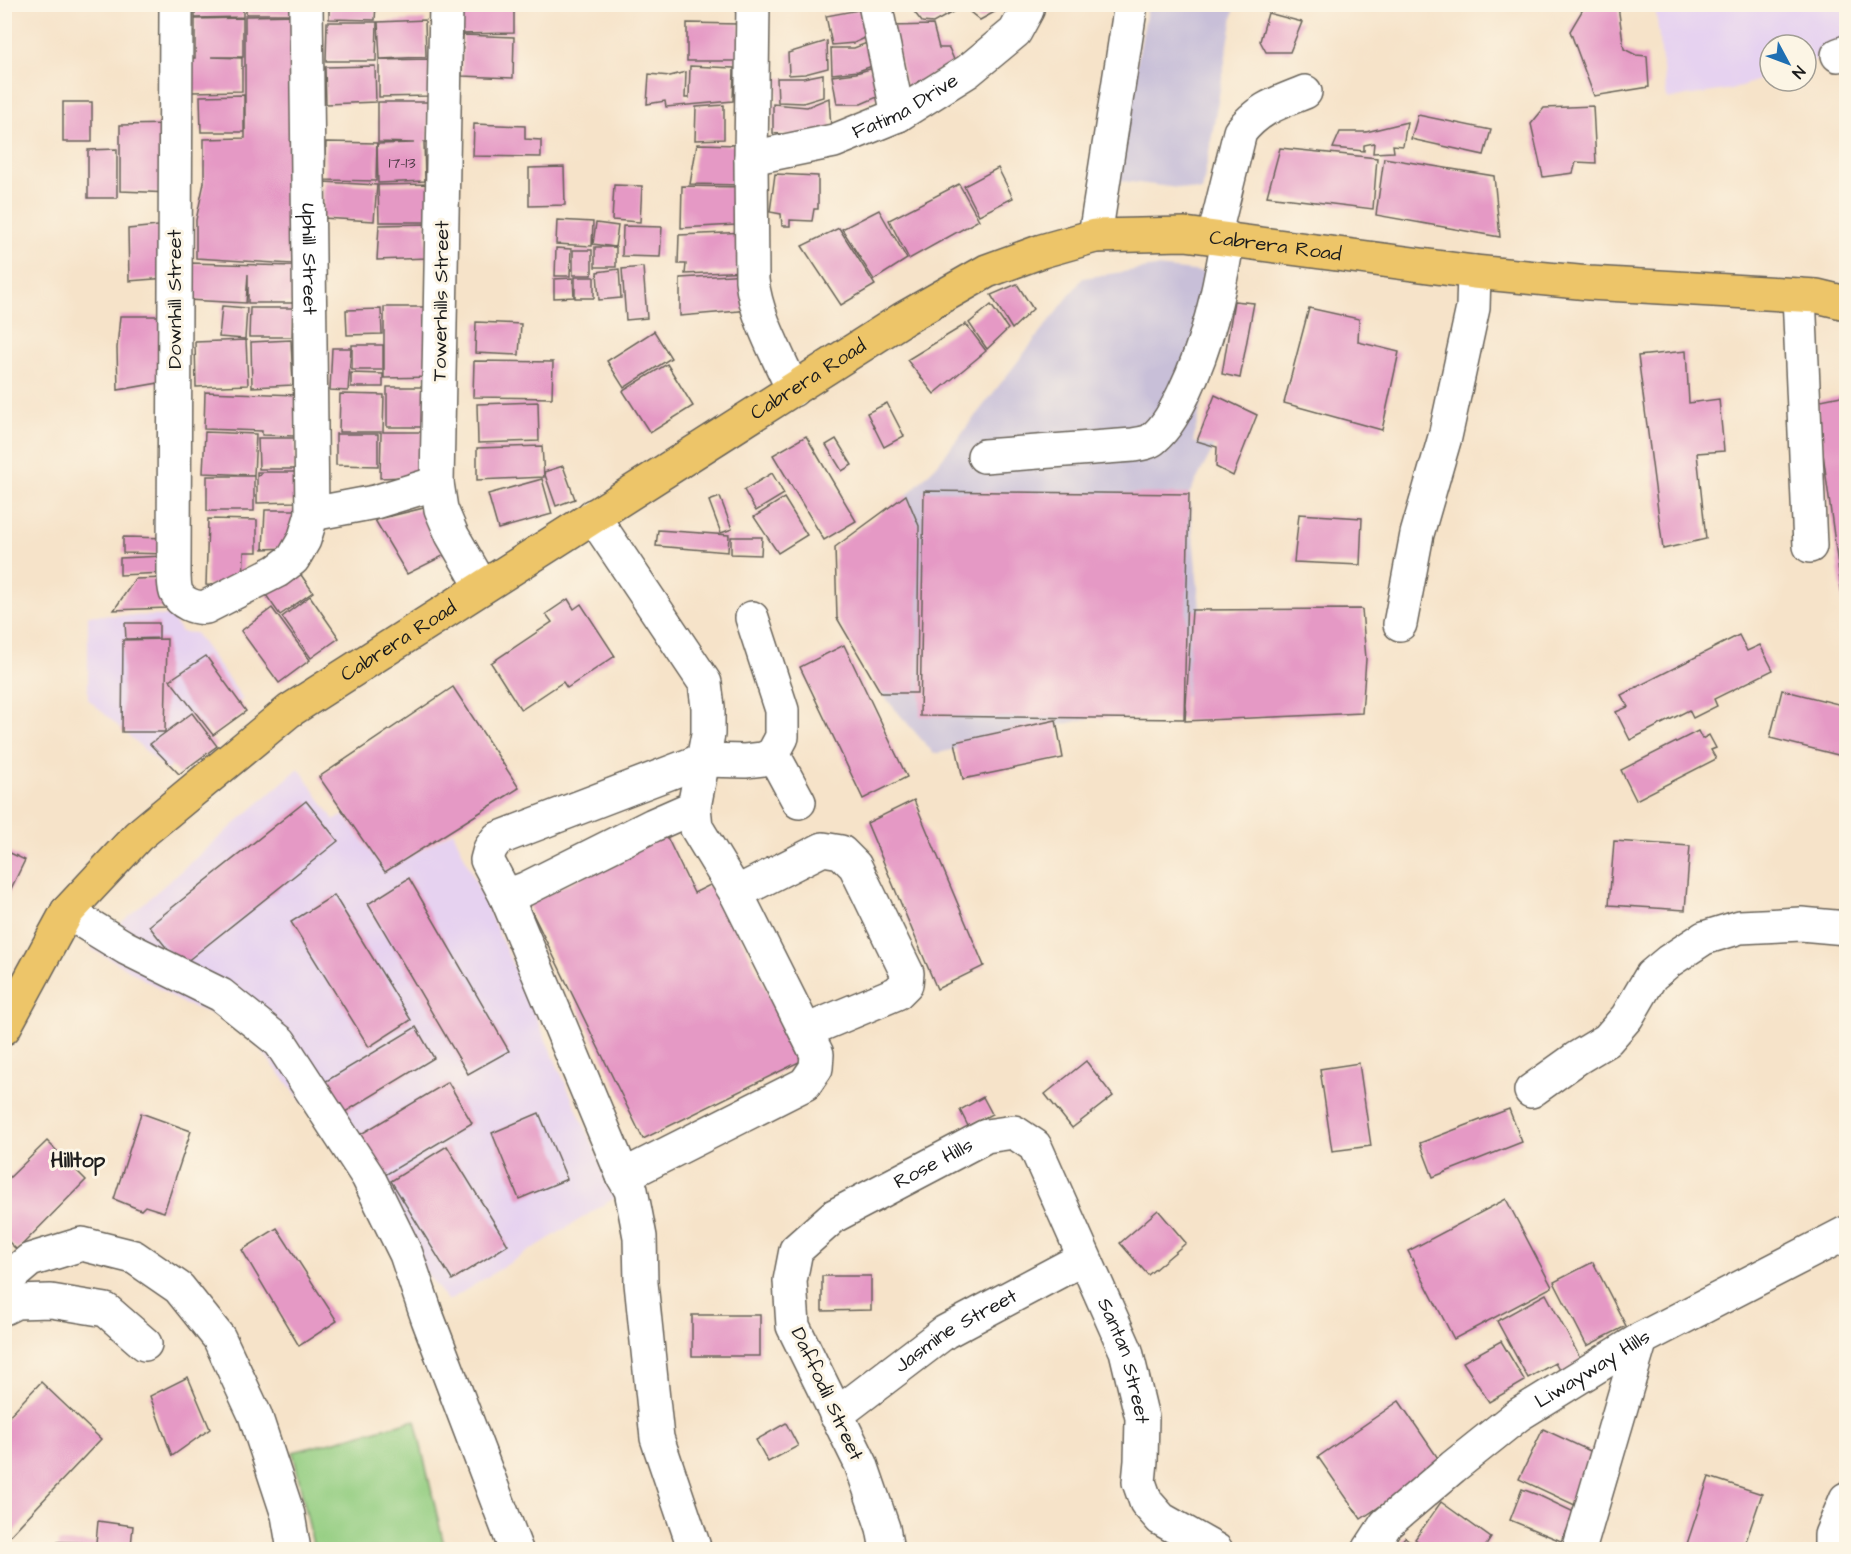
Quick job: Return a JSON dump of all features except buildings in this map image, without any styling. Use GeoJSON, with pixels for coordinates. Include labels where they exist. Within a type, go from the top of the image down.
{"type":"FeatureCollection","features":[{"type":"Feature","properties":{"kind":"main road","name":"Cabrera Road"},"geometry":{"type":"LineString","coordinates":[[4,1028],[67,912],[138,836],[289,711],[903,319],[987,272],[1042,251],[1095,236],[1185,234],[1474,272],[1589,283],[1827,296]]}},
{"type":"Feature","properties":{"kind":"street","name":"Downhill Street"},"geometry":{"type":"LineString","coordinates":[[176,4],[174,571],[177,593]]}},
{"type":"Feature","properties":{"kind":"street","name":"Uphill Street"},"geometry":{"type":"LineString","coordinates":[[177,593],[197,609],[206,608],[277,571],[293,559],[304,540],[312,514],[306,4]]}},
{"type":"Feature","properties":{"kind":"street","name":"Towerhills Street"},"geometry":{"type":"LineString","coordinates":[[446,4],[438,483],[441,509],[452,535],[482,586]]}},
{"type":"Feature","properties":{"kind":"street"},"geometry":{"type":"LineString","coordinates":[[753,4],[751,158],[753,291],[793,390]]}},
{"type":"Feature","properties":{"kind":"street"},"geometry":{"type":"LineString","coordinates":[[876,4],[898,115]]}},
{"type":"Feature","properties":{"kind":"street","name":"Fatima Drive"},"geometry":{"type":"LineString","coordinates":[[751,158],[834,141],[898,115],[968,70],[1015,32],[1026,10],[1025,4]]}},
{"type":"Feature","properties":{"kind":"street"},"geometry":{"type":"LineString","coordinates":[[1095,236],[1131,4]]}},
{"type":"Feature","properties":{"kind":"street"},"geometry":{"type":"LineString","coordinates":[[984,456],[1132,445],[1153,440],[1173,416],[1193,375],[1209,329],[1218,295],[1221,237],[1240,132],[1248,121],[1263,109],[1305,92]]}},
{"type":"Feature","properties":{"kind":"street"},"geometry":{"type":"LineString","coordinates":[[1400,624],[1417,534],[1445,437],[1473,308],[1474,272]]}},
{"type":"Feature","properties":{"kind":"street"},"geometry":{"type":"LineString","coordinates":[[1810,546],[1827,296]]}},
{"type":"Feature","properties":{"kind":"street"},"geometry":{"type":"LineString","coordinates":[[312,514],[375,502],[438,483]]}},
{"type":"Feature","properties":{"kind":"street"},"geometry":{"type":"LineString","coordinates":[[593,516],[705,682],[708,734],[694,807],[696,827],[736,892],[817,1054],[816,1068],[805,1084],[623,1176]]}},
{"type":"Feature","properties":{"kind":"street"},"geometry":{"type":"LineString","coordinates":[[695,1550],[657,1438],[641,1283],[640,1237],[631,1190],[623,1176],[507,896],[487,860],[490,849],[497,839],[703,760],[745,761],[763,759],[773,754],[782,737],[782,710],[752,618]]}},
{"type":"Feature","properties":{"kind":"street"},"geometry":{"type":"LineString","coordinates":[[773,754],[800,802]]}},
{"type":"Feature","properties":{"kind":"street"},"geometry":{"type":"LineString","coordinates":[[507,896],[694,807]]}},
{"type":"Feature","properties":{"kind":"street"},"geometry":{"type":"LineString","coordinates":[[736,892],[823,849],[841,852],[855,866],[907,973],[906,984],[897,993],[806,1031]]}},
{"type":"Feature","properties":{"kind":"street"},"geometry":{"type":"LineString","coordinates":[[67,912],[126,948],[221,995],[280,1042],[368,1178],[406,1254],[428,1319],[516,1550]]}},
{"type":"Feature","properties":{"kind":"street"},"geometry":{"type":"LineString","coordinates":[[1531,1091],[1607,1040],[1627,1017],[1651,976],[1704,938],[1740,927],[1801,924],[1846,928]]}},
{"type":"Feature","properties":{"kind":"street","name":"Rose Hills"},"geometry":{"type":"LineString","coordinates":[[834,1215],[986,1136],[1014,1132],[1035,1146]]}},
{"type":"Feature","properties":{"kind":"street","name":"Santan Street"},"geometry":{"type":"LineString","coordinates":[[1035,1146],[1126,1351],[1142,1418],[1139,1482],[1146,1502],[1161,1519],[1216,1550]]}},
{"type":"Feature","properties":{"kind":"street","name":"Daffodil Street"},"geometry":{"type":"LineString","coordinates":[[834,1215],[796,1250],[790,1281],[793,1326],[861,1464],[883,1528],[887,1550]]}},
{"type":"Feature","properties":{"kind":"street","name":"Liwayway Hills"},"geometry":{"type":"LineString","coordinates":[[1369,1550],[1386,1524],[1518,1415],[1641,1339],[1846,1233]]}},
{"type":"Feature","properties":{"kind":"street"},"geometry":{"type":"LineString","coordinates":[[4,1282],[30,1260],[82,1244],[134,1257],[179,1288],[219,1338],[255,1415],[288,1515],[294,1550]]}},
{"type":"Feature","properties":{"kind":"street","name":"Jasmine Street"},"geometry":{"type":"LineString","coordinates":[[836,1415],[945,1332],[1084,1258]]}},
{"type":"Feature","properties":{"kind":"street"},"geometry":{"type":"LineString","coordinates":[[4,1308],[16,1302],[51,1301],[106,1310],[145,1344]]}},
{"type":"Feature","properties":{"kind":"street"},"geometry":{"type":"LineString","coordinates":[[1579,1550],[1641,1339]]}},
{"type":"Feature","properties":{"kind":"street"},"geometry":{"type":"LineString","coordinates":[[1831,1550],[1831,1535],[1846,1499]]}},
{"type":"Feature","properties":{"kind":"shaded area"},"geometry":{"type":"Polygon","coordinates":[[[1148,5],[1235,5],[1202,191],[1115,180],[1148,5]]]}},
{"type":"Feature","properties":{"kind":"shaded area"},"geometry":{"type":"Polygon","coordinates":[[[1655,5],[1846,5],[1846,50],[1818,59],[1818,33],[1758,33],[1758,80],[1732,89],[1667,99],[1655,5]]]}},
{"type":"Feature","properties":{"kind":"shaded area"},"geometry":{"type":"Polygon","coordinates":[[[1156,267],[1230,275],[1193,442],[1214,447],[1189,494],[1208,691],[934,754],[881,693],[837,618],[835,547],[906,496],[937,465],[1083,278],[1156,267]]]}},
{"type":"Feature","properties":{"kind":"shaded area"},"geometry":{"type":"Polygon","coordinates":[[[88,615],[171,616],[181,632],[195,633],[243,699],[205,728],[209,735],[167,770],[88,699],[88,615]]]}},
{"type":"Feature","properties":{"kind":"shaded area"},"geometry":{"type":"Polygon","coordinates":[[[299,768],[334,820],[344,815],[385,872],[453,831],[616,1197],[448,1301],[372,1203],[359,1172],[239,1023],[184,1004],[91,949],[299,768]]]}},
{"type":"Feature","properties":{"kind":"green space"},"geometry":{"type":"Polygon","coordinates":[[[415,1420],[445,1549],[314,1549],[293,1452],[415,1420]]]}},
{"type":"Feature","properties":{"kind":"district","name":"Hilltop"},"geometry":{"type":"Point","coordinates":[78,1160]}}]}
